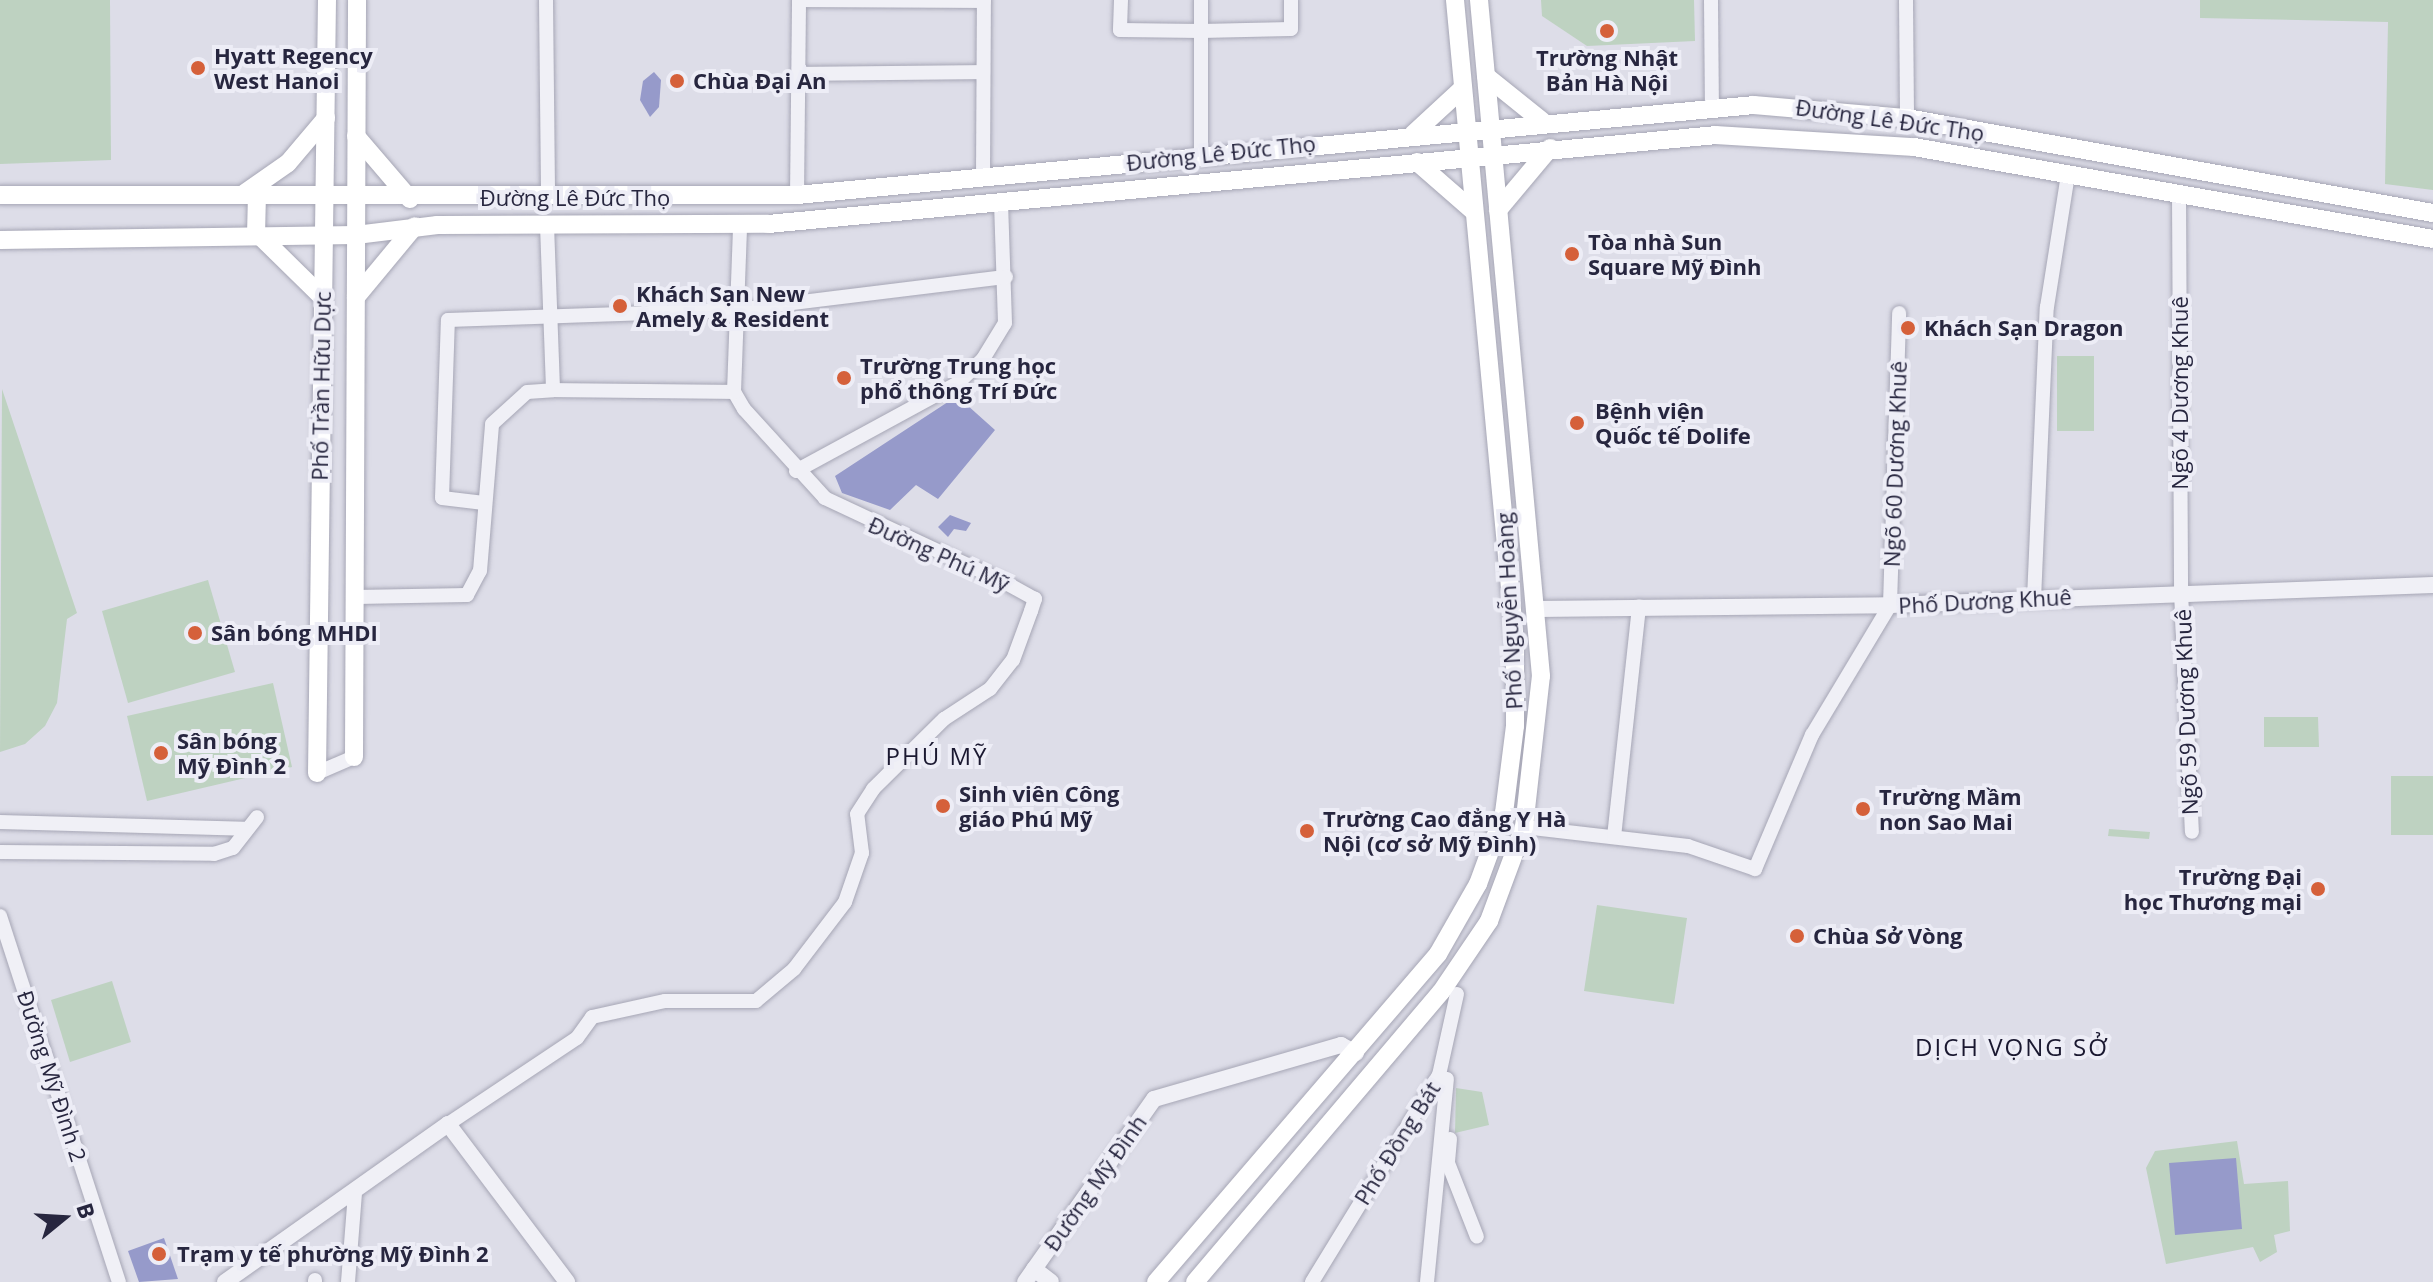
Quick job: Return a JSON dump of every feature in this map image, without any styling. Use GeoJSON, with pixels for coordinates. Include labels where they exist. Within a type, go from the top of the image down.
{"type":"FeatureCollection","features":[{"type":"Feature","properties":{"kind":"main road","name":"Phố Trần Hữu Dực"},"geometry":{"type":"LineString","coordinates":[[317,773],[327,0]]}},
{"type":"Feature","properties":{"kind":"main road","name":"Phố Trần Hữu Dực"},"geometry":{"type":"LineString","coordinates":[[354,757],[357,0]]}},
{"type":"Feature","properties":{"kind":"main road","name":"Phố Nguyễn Hoàng"},"geometry":{"type":"LineString","coordinates":[[1156,1282],[1356,1053],[1459,922],[1504,813],[1517,687],[1501,480],[1472,210],[1468,129],[1455,0]]}},
{"type":"Feature","properties":{"kind":"main road","name":"Phố Nguyễn Hoàng"},"geometry":{"type":"LineString","coordinates":[[1195,1282],[1441,992],[1489,921],[1524,827],[1540,725],[1537,609],[1479,0]]}},
{"type":"Feature","properties":{"kind":"main road"},"geometry":{"type":"LineString","coordinates":[[1486,76],[1542,121]]}},
{"type":"Feature","properties":{"kind":"main road"},"geometry":{"type":"LineString","coordinates":[[1413,134],[1463,88]]}},
{"type":"Feature","properties":{"kind":"main road"},"geometry":{"type":"LineString","coordinates":[[322,297],[257,235],[251,193],[285,165],[326,112],[356,105]]}},
{"type":"Feature","properties":{"kind":"main road","name":"Đường Lê Đức Thọ"},"geometry":{"type":"LineString","coordinates":[[0,195],[325,193],[431,199],[797,195],[1712,107],[1830,108],[1907,118],[2429,213]]}},
{"type":"Feature","properties":{"kind":"main road"},"geometry":{"type":"LineString","coordinates":[[356,136],[410,199]]}},
{"type":"Feature","properties":{"kind":"main road","name":"Đường Lê Đức Thọ"},"geometry":{"type":"LineString","coordinates":[[0,240],[356,235],[423,225],[740,225],[1001,203],[1683,136],[1818,136],[2068,175],[2428,238]]}},
{"type":"Feature","properties":{"kind":"main road"},"geometry":{"type":"LineString","coordinates":[[1498,210],[1550,148]]}},
{"type":"Feature","properties":{"kind":"main road"},"geometry":{"type":"LineString","coordinates":[[1417,162],[1472,210]]}},
{"type":"Feature","properties":{"kind":"main road"},"geometry":{"type":"LineString","coordinates":[[356,297],[423,225],[431,199]]}},
{"type":"Feature","properties":{"kind":"main road"},"geometry":{"type":"LineString","coordinates":[[2428,238],[2429,213]]}},
{"type":"Feature","properties":{"kind":"street"},"geometry":{"type":"LineString","coordinates":[[546,0],[548,197]]}},
{"type":"Feature","properties":{"kind":"street"},"geometry":{"type":"LineString","coordinates":[[797,195],[799,0],[984,0],[983,176]]}},
{"type":"Feature","properties":{"kind":"street"},"geometry":{"type":"LineString","coordinates":[[1121,0],[1120,30],[1201,31],[1291,29],[1291,0]]}},
{"type":"Feature","properties":{"kind":"street"},"geometry":{"type":"LineString","coordinates":[[1201,0],[1201,154]]}},
{"type":"Feature","properties":{"kind":"street"},"geometry":{"type":"LineString","coordinates":[[1711,0],[1712,107]]}},
{"type":"Feature","properties":{"kind":"street"},"geometry":{"type":"LineString","coordinates":[[1906,0],[1907,118]]}},
{"type":"Feature","properties":{"kind":"street"},"geometry":{"type":"LineString","coordinates":[[798,74],[983,72]]}},
{"type":"Feature","properties":{"kind":"street"},"geometry":{"type":"LineString","coordinates":[[2034,599],[2047,307],[2068,175]]}},
{"type":"Feature","properties":{"kind":"street","name":"Ngõ 4 Dương Khuê"},"geometry":{"type":"LineString","coordinates":[[2179,194],[2181,592]]}},
{"type":"Feature","properties":{"kind":"street"},"geometry":{"type":"LineString","coordinates":[[796,471],[958,383],[1005,323],[1006,277],[1001,203]]}},
{"type":"Feature","properties":{"kind":"street"},"geometry":{"type":"LineString","coordinates":[[547,225],[545,319],[553,390]]}},
{"type":"Feature","properties":{"kind":"street"},"geometry":{"type":"LineString","coordinates":[[356,597],[467,595],[480,571],[492,424],[527,392],[734,392],[740,225]]}},
{"type":"Feature","properties":{"kind":"street"},"geometry":{"type":"LineString","coordinates":[[484,503],[442,498],[448,320],[736,310],[1006,277]]}},
{"type":"Feature","properties":{"kind":"street","name":"Ngõ 60 Dương Khuê"},"geometry":{"type":"LineString","coordinates":[[1614,837],[1688,846],[1755,869],[1812,735],[1890,605],[1899,313]]}},
{"type":"Feature","properties":{"kind":"street","name":"Đường Phú Mỹ"},"geometry":{"type":"LineString","coordinates":[[448,1124],[577,1038],[592,1017],[665,1001],[756,1001],[794,969],[845,902],[862,853],[857,814],[873,789],[944,719],[990,689],[1013,660],[1035,599],[862,520],[796,471],[734,392]]}},
{"type":"Feature","properties":{"kind":"street"},"geometry":{"type":"LineString","coordinates":[[1501,480],[1526,478]]}},
{"type":"Feature","properties":{"kind":"street","name":"Phố Dương Khuê"},"geometry":{"type":"LineString","coordinates":[[1537,609],[1890,605],[2433,585]]}},
{"type":"Feature","properties":{"kind":"street","name":"Ngõ 59 Dương Khuê"},"geometry":{"type":"LineString","coordinates":[[2181,592],[2192,832]]}},
{"type":"Feature","properties":{"kind":"street"},"geometry":{"type":"LineString","coordinates":[[1524,827],[1614,837],[1639,606]]}},
{"type":"Feature","properties":{"kind":"street"},"geometry":{"type":"LineString","coordinates":[[317,773],[354,757]]}},
{"type":"Feature","properties":{"kind":"street"},"geometry":{"type":"LineString","coordinates":[[0,852],[214,854],[233,848],[244,829],[257,817]]}},
{"type":"Feature","properties":{"kind":"street"},"geometry":{"type":"LineString","coordinates":[[0,822],[244,829]]}},
{"type":"Feature","properties":{"kind":"street","name":"Đường Mỹ Đình 2"},"geometry":{"type":"LineString","coordinates":[[0,916],[119,1282]]}},
{"type":"Feature","properties":{"kind":"street","name":"Phố Đồng Bát"},"geometry":{"type":"LineString","coordinates":[[1312,1282],[1439,1075],[1457,994]]}},
{"type":"Feature","properties":{"kind":"street","name":"Đường Mỹ Đình"},"geometry":{"type":"LineString","coordinates":[[1029,1276],[1154,1099],[1341,1045],[1356,1053]]}},
{"type":"Feature","properties":{"kind":"street"},"geometry":{"type":"LineString","coordinates":[[1427,1282],[1451,1080],[1448,1163],[1477,1237]]}},
{"type":"Feature","properties":{"kind":"street"},"geometry":{"type":"LineString","coordinates":[[225,1282],[355,1194],[448,1124],[567,1282]]}},
{"type":"Feature","properties":{"kind":"street"},"geometry":{"type":"LineString","coordinates":[[348,1282],[355,1194]]}},
{"type":"Feature","properties":{"kind":"street"},"geometry":{"type":"LineString","coordinates":[[1029,1276],[1051,1282]]}},
{"type":"Feature","properties":{"kind":"green space"},"geometry":{"type":"Polygon","coordinates":[[[0,0],[110,0],[111,160],[0,164],[0,0]]]}},
{"type":"Feature","properties":{"kind":"green space"},"geometry":{"type":"Polygon","coordinates":[[[1541,0],[1694,0],[1695,41],[1587,46],[1542,16],[1541,0]]]}},
{"type":"Feature","properties":{"kind":"green space"},"geometry":{"type":"Polygon","coordinates":[[[2200,0],[2433,0],[2433,190],[2385,184],[2388,22],[2200,18],[2200,0]]]}},
{"type":"Feature","properties":{"kind":"green space"},"geometry":{"type":"Polygon","coordinates":[[[2057,356],[2094,356],[2094,431],[2057,431],[2057,356]]]}},
{"type":"Feature","properties":{"kind":"green space"},"geometry":{"type":"Polygon","coordinates":[[[2,389],[77,613],[67,619],[57,703],[45,726],[25,744],[0,752],[2,389]]]}},
{"type":"Feature","properties":{"kind":"green space"},"geometry":{"type":"Polygon","coordinates":[[[208,580],[235,672],[128,703],[102,611],[208,580]]]}},
{"type":"Feature","properties":{"kind":"green space"},"geometry":{"type":"Polygon","coordinates":[[[273,683],[292,767],[147,801],[127,716],[273,683]]]}},
{"type":"Feature","properties":{"kind":"green space"},"geometry":{"type":"Polygon","coordinates":[[[2264,717],[2318,717],[2319,747],[2264,747],[2264,717]]]}},
{"type":"Feature","properties":{"kind":"green space"},"geometry":{"type":"Polygon","coordinates":[[[2391,776],[2433,776],[2433,835],[2391,835],[2391,776]]]}},
{"type":"Feature","properties":{"kind":"green space"},"geometry":{"type":"Polygon","coordinates":[[[2109,829],[2150,832],[2149,839],[2108,836],[2109,829]]]}},
{"type":"Feature","properties":{"kind":"green space"},"geometry":{"type":"Polygon","coordinates":[[[1597,905],[1687,918],[1674,1004],[1584,991],[1597,905]]]}},
{"type":"Feature","properties":{"kind":"green space"},"geometry":{"type":"Polygon","coordinates":[[[112,981],[131,1042],[70,1062],[51,1000],[112,981]]]}},
{"type":"Feature","properties":{"kind":"green space"},"geometry":{"type":"Polygon","coordinates":[[[1456,1088],[1482,1092],[1489,1125],[1455,1133],[1456,1088]]]}},
{"type":"Feature","properties":{"kind":"green space"},"geometry":{"type":"Polygon","coordinates":[[[2237,1141],[2244,1184],[2288,1181],[2290,1231],[2274,1235],[2277,1252],[2260,1262],[2253,1247],[2166,1264],[2146,1168],[2155,1151],[2237,1141]]]}},
{"type":"Feature","properties":{"kind":"water"},"geometry":{"type":"Polygon","coordinates":[[[654,72],[661,80],[659,107],[650,117],[640,100],[643,81],[654,72]]]}},
{"type":"Feature","properties":{"kind":"water"},"geometry":{"type":"Polygon","coordinates":[[[957,396],[995,430],[938,499],[916,485],[890,510],[842,493],[835,476],[957,396]]]}},
{"type":"Feature","properties":{"kind":"water"},"geometry":{"type":"Polygon","coordinates":[[[950,515],[971,523],[966,531],[954,529],[948,537],[938,527],[950,515]]]}},
{"type":"Feature","properties":{"kind":"water"},"geometry":{"type":"Polygon","coordinates":[[[2236,1158],[2242,1229],[2175,1235],[2169,1163],[2236,1158]]]}},
{"type":"Feature","properties":{"kind":"water"},"geometry":{"type":"Polygon","coordinates":[[[164,1238],[178,1279],[139,1282],[128,1251],[164,1238]]]}},
{"type":"Feature","properties":{"kind":"place","name":"Trường Nhật Bản Hà Nội"},"geometry":{"type":"Point","coordinates":[1607,31]}},
{"type":"Feature","properties":{"kind":"place","name":"Hyatt Regency West Hanoi"},"geometry":{"type":"Point","coordinates":[198,68]}},
{"type":"Feature","properties":{"kind":"place","name":"Chùa Đại An"},"geometry":{"type":"Point","coordinates":[677,81]}},
{"type":"Feature","properties":{"kind":"place","name":"Tòa nhà Sun Square Mỹ Đình"},"geometry":{"type":"Point","coordinates":[1572,254]}},
{"type":"Feature","properties":{"kind":"place","name":"Khách Sạn New Amely & Resident"},"geometry":{"type":"Point","coordinates":[620,306]}},
{"type":"Feature","properties":{"kind":"place","name":"Khách Sạn Dragon"},"geometry":{"type":"Point","coordinates":[1908,328]}},
{"type":"Feature","properties":{"kind":"place","name":"Trường Trung học phổ thông Trí Đức"},"geometry":{"type":"Point","coordinates":[844,378]}},
{"type":"Feature","properties":{"kind":"place","name":"Bệnh viện Quốc tế Dolife"},"geometry":{"type":"Point","coordinates":[1577,423]}},
{"type":"Feature","properties":{"kind":"place","name":"Sân bóng MHDI"},"geometry":{"type":"Point","coordinates":[195,633]}},
{"type":"Feature","properties":{"kind":"place","name":"Sân bóng Mỹ Đình 2"},"geometry":{"type":"Point","coordinates":[161,753]}},
{"type":"Feature","properties":{"kind":"place","name":"Sinh viên Công giáo Phú Mỹ"},"geometry":{"type":"Point","coordinates":[943,806]}},
{"type":"Feature","properties":{"kind":"place","name":"Trường Mầm non Sao Mai"},"geometry":{"type":"Point","coordinates":[1863,809]}},
{"type":"Feature","properties":{"kind":"place","name":"Trường Cao đẳng Y Hà Nội (cơ sở Mỹ Đình)"},"geometry":{"type":"Point","coordinates":[1307,831]}},
{"type":"Feature","properties":{"kind":"place","name":"Trường Đại học Thương mại"},"geometry":{"type":"Point","coordinates":[2318,889]}},
{"type":"Feature","properties":{"kind":"place","name":"Chùa Sở Vòng"},"geometry":{"type":"Point","coordinates":[1797,936]}},
{"type":"Feature","properties":{"kind":"place","name":"Trạm y tế phường Mỹ Đình 2"},"geometry":{"type":"Point","coordinates":[159,1254]}},
{"type":"Feature","properties":{"kind":"district","name":"PHÚ MỸ"},"geometry":{"type":"Point","coordinates":[937,756]}},
{"type":"Feature","properties":{"kind":"district","name":"DỊCH VỌNG SỞ"},"geometry":{"type":"Point","coordinates":[2012,1047]}}]}
